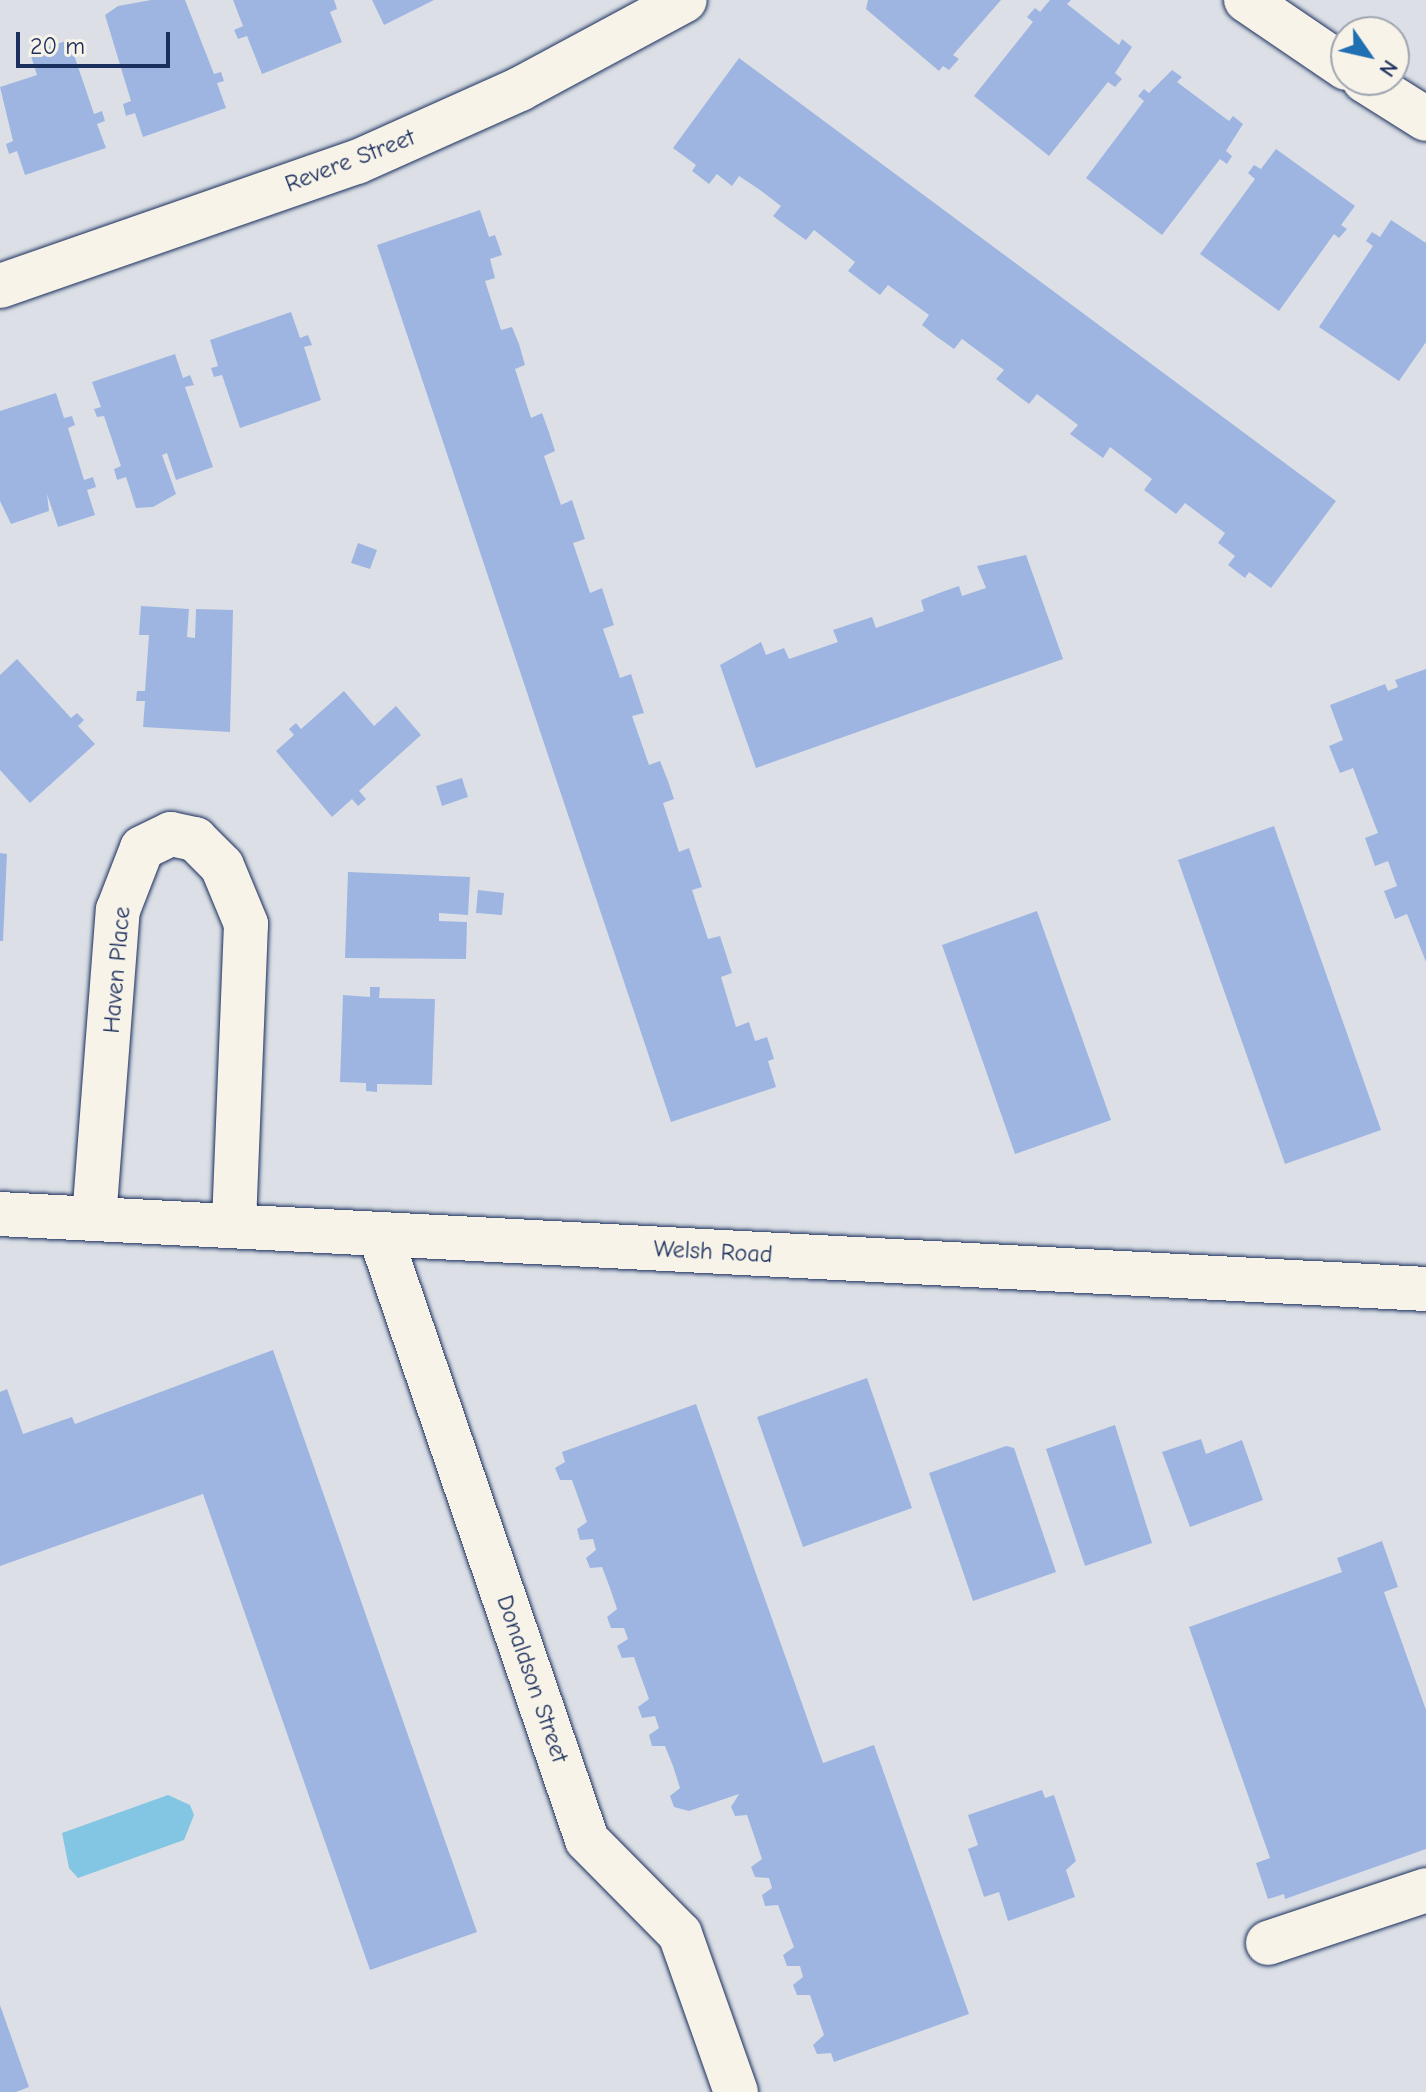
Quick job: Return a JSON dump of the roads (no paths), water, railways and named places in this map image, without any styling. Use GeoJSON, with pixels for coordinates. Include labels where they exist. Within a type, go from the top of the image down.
{"type":"FeatureCollection","features":[{"type":"Feature","properties":{"kind":"street","name":"Revere Street"},"geometry":{"type":"LineString","coordinates":[[0,286],[357,162],[520,89],[685,0]]}},
{"type":"Feature","properties":{"kind":"street"},"geometry":{"type":"LineString","coordinates":[[1246,0],[1330,57]]}},
{"type":"Feature","properties":{"kind":"street"},"geometry":{"type":"LineString","coordinates":[[1389,96],[1426,119]]}},
{"type":"Feature","properties":{"kind":"street","name":"Haven Place"},"geometry":{"type":"LineString","coordinates":[[94,1219],[118,910],[142,848],[171,834],[195,839],[222,866],[246,924],[234,1225]]}},
{"type":"Feature","properties":{"kind":"street","name":"Welsh Road"},"geometry":{"type":"LineString","coordinates":[[0,1214],[1426,1289]]}},
{"type":"Feature","properties":{"kind":"street","name":"Donaldson Street"},"geometry":{"type":"LineString","coordinates":[[380,1235],[587,1840],[680,1934],[736,2092]]}},
{"type":"Feature","properties":{"kind":"street"},"geometry":{"type":"LineString","coordinates":[[1268,1943],[1426,1890]]}},
{"type":"Feature","properties":{"kind":"water"},"geometry":{"type":"Polygon","coordinates":[[[168,1795],[190,1805],[194,1815],[184,1840],[78,1878],[69,1868],[62,1833],[168,1795]]]}}]}
